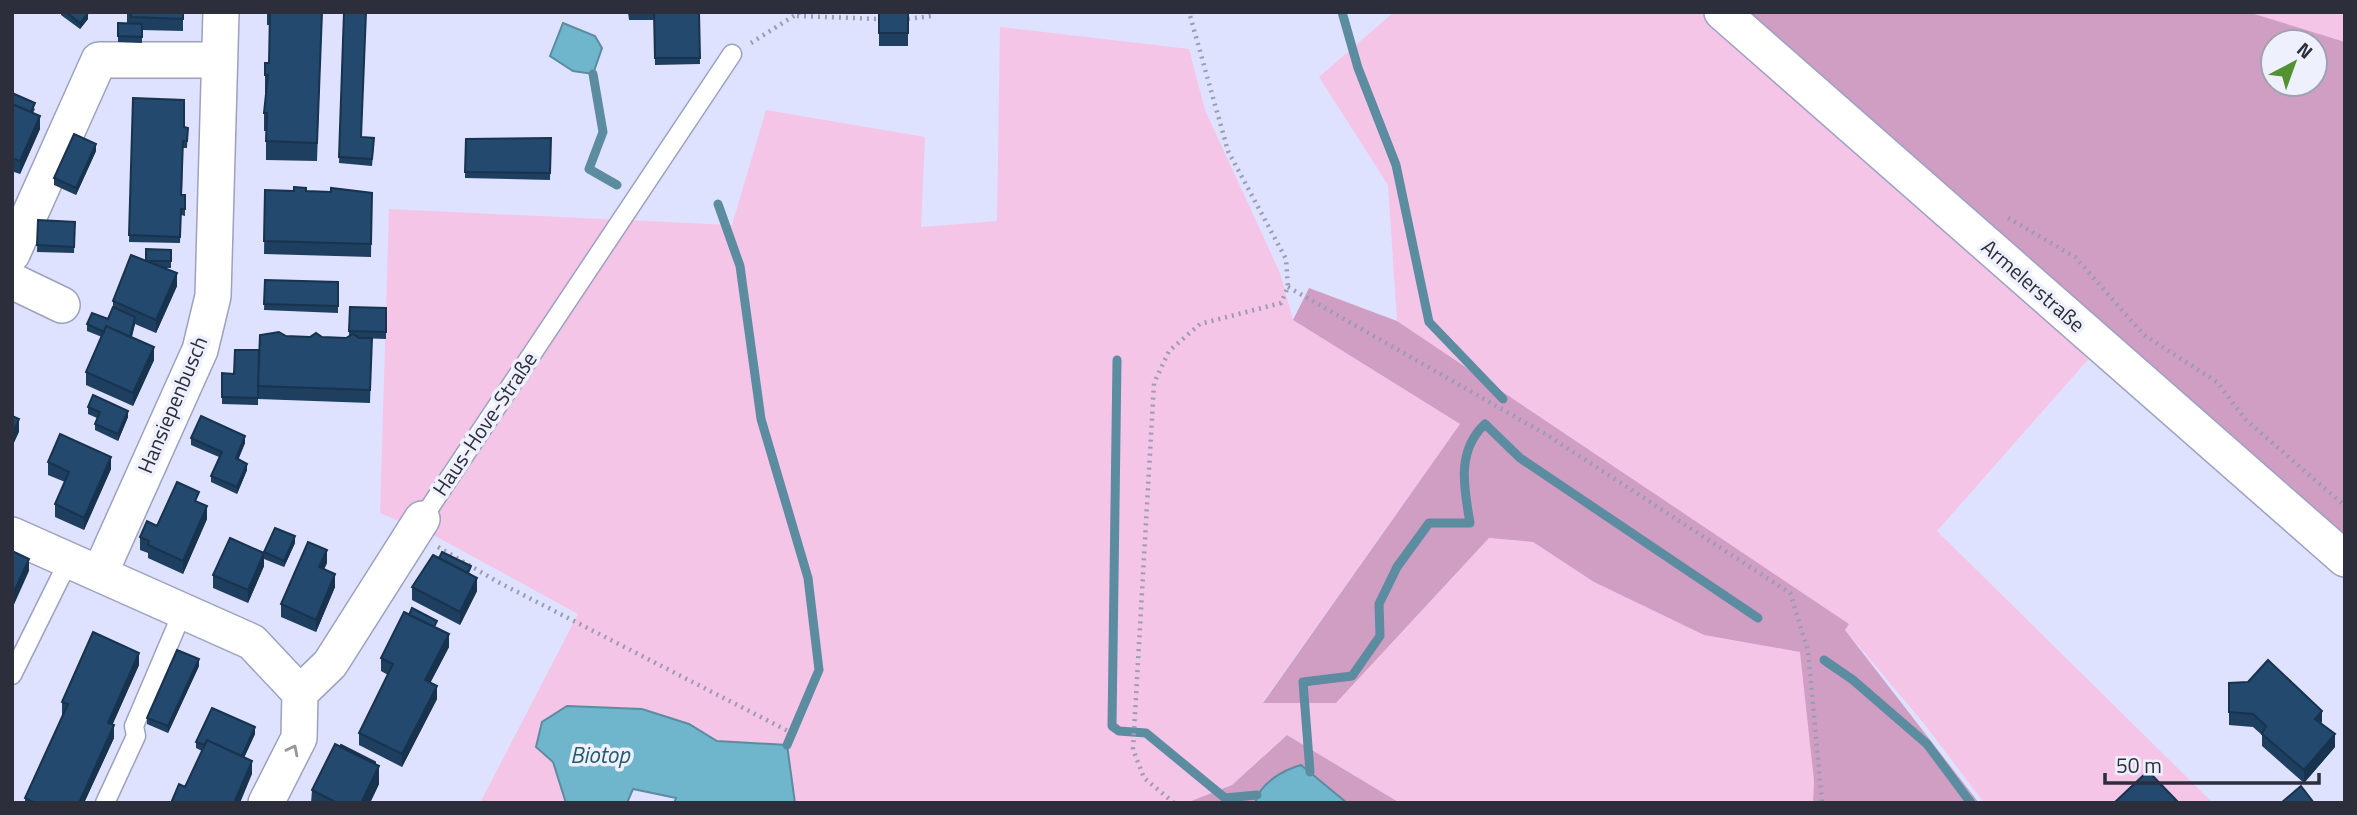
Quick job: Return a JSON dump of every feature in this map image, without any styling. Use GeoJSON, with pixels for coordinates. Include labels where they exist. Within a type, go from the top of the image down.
{"type":"FeatureCollection","features":[{"type":"Feature","properties":{"kind":"street","name":"Hansiepenbusch"},"geometry":{"type":"LineString","coordinates":[[84,567],[200,350],[213,296],[221,12]]}},
{"type":"Feature","properties":{"kind":"street","name":"Armelerstraße"},"geometry":{"type":"LineString","coordinates":[[1723,12],[2345,559]]}},
{"type":"Feature","properties":{"kind":"street"},"geometry":{"type":"LineString","coordinates":[[12,254],[99,60],[219,60]]}},
{"type":"Feature","properties":{"kind":"street"},"geometry":{"type":"LineString","coordinates":[[12,281],[62,305]]}},
{"type":"Feature","properties":{"kind":"street","name":"Haus-Hove-Straße"},"geometry":{"type":"LineString","coordinates":[[300,693],[330,664],[417,526]]}},
{"type":"Feature","properties":{"kind":"street"},"geometry":{"type":"LineString","coordinates":[[12,535],[252,642],[300,693],[299,738],[266,803]]}},
{"type":"Feature","properties":{"kind":"lane","name":"Haus-Hove-Straße"},"geometry":{"type":"LineString","coordinates":[[417,526],[732,54]]}},
{"type":"Feature","properties":{"kind":"lane"},"geometry":{"type":"LineString","coordinates":[[12,674],[84,567]]}},
{"type":"Feature","properties":{"kind":"lane"},"geometry":{"type":"LineString","coordinates":[[105,803],[136,736],[134,726],[183,611]]}},
{"type":"Feature","properties":{"kind":"path"},"geometry":{"type":"LineString","coordinates":[[908,19],[931,16],[932,12]]}},
{"type":"Feature","properties":{"kind":"path"},"geometry":{"type":"LineString","coordinates":[[1174,803],[1144,778],[1133,749],[1154,383],[1169,351],[1200,324],[1281,303],[1289,287],[1286,260],[1228,151],[1188,12]]}},
{"type":"Feature","properties":{"kind":"path"},"geometry":{"type":"LineString","coordinates":[[732,54],[798,14],[879,19]]}},
{"type":"Feature","properties":{"kind":"path"},"geometry":{"type":"LineString","coordinates":[[1999,210],[2076,257],[2144,335],[2217,382],[2245,419],[2345,506]]}},
{"type":"Feature","properties":{"kind":"path"},"geometry":{"type":"LineString","coordinates":[[1289,287],[1547,435],[1790,593],[1808,650],[1822,803]]}},
{"type":"Feature","properties":{"kind":"path"},"geometry":{"type":"LineString","coordinates":[[417,526],[498,582],[788,731]]}},
{"type":"Feature","properties":{"kind":"shaded area"},"geometry":{"type":"Polygon","coordinates":[[[1394,12],[1711,12],[2093,354],[1937,531],[2213,803],[1984,803],[1926,726],[1845,630],[1849,624],[1397,321],[1388,185],[1319,77],[1394,12]]]}},
{"type":"Feature","properties":{"kind":"shaded area"},"geometry":{"type":"Polygon","coordinates":[[[1733,12],[2248,12],[2300,28],[2259,28],[2259,98],[2329,98],[2329,37],[2345,42],[2345,544],[1733,12]]]}},
{"type":"Feature","properties":{"kind":"shaded area"},"geometry":{"type":"Polygon","coordinates":[[[2248,12],[2345,12],[2345,42],[2329,37],[2329,28],[2300,28],[2248,12]]]}},
{"type":"Feature","properties":{"kind":"shaded area"},"geometry":{"type":"Polygon","coordinates":[[[1000,27],[1189,49],[1205,110],[1280,273],[1293,320],[1460,424],[1263,702],[1336,703],[1489,538],[1533,542],[1594,582],[1704,635],[1801,652],[1814,781],[1813,803],[1400,803],[1287,735],[1232,785],[1186,803],[795,803],[787,745],[717,741],[689,724],[600,708],[567,706],[553,762],[566,803],[480,803],[578,614],[437,537],[380,513],[389,209],[732,225],[766,110],[925,137],[921,227],[997,221],[1000,27]]]}},
{"type":"Feature","properties":{"kind":"shaded area"},"geometry":{"type":"Polygon","coordinates":[[[1309,288],[1397,321],[1849,624],[1845,630],[1979,803],[1813,803],[1814,781],[1800,652],[1704,635],[1594,582],[1533,542],[1489,538],[1336,703],[1263,703],[1460,424],[1293,320],[1309,288]]]}},
{"type":"Feature","properties":{"kind":"shaded area"},"geometry":{"type":"Polygon","coordinates":[[[1287,735],[1400,803],[1347,803],[1301,765],[1257,795],[1255,803],[1186,803],[1232,785],[1287,735]]]}},
{"type":"Feature","properties":{"kind":"water"},"geometry":{"type":"Polygon","coordinates":[[[563,23],[595,36],[602,48],[593,74],[573,71],[550,56],[563,23]]]}},
{"type":"Feature","properties":{"kind":"water","name":"Biotop"},"geometry":{"type":"Polygon","coordinates":[[[567,706],[642,709],[689,724],[717,741],[787,745],[795,803],[674,803],[676,798],[633,789],[627,803],[566,803],[553,762],[536,747],[542,722],[567,706]]]}},
{"type":"Feature","properties":{"kind":"water"},"geometry":{"type":"Polygon","coordinates":[[[1301,765],[1347,803],[1255,803],[1262,789],[1273,778],[1301,765]]]}},
{"type":"Feature","properties":{"kind":"building"},"geometry":{"type":"Polygon","coordinates":[[[66,12],[87,12],[88,13],[80,23],[66,12]]]}},
{"type":"Feature","properties":{"kind":"building"},"geometry":{"type":"Polygon","coordinates":[[[127,12],[183,12],[183,19],[131,17],[131,13],[127,12]]]}},
{"type":"Feature","properties":{"kind":"building"},"geometry":{"type":"Polygon","coordinates":[[[270,12],[322,12],[317,143],[266,141],[267,113],[264,113],[268,75],[265,75],[265,63],[269,63],[270,12]]]}},
{"type":"Feature","properties":{"kind":"building"},"geometry":{"type":"Polygon","coordinates":[[[344,12],[366,12],[361,137],[374,138],[372,159],[339,157],[344,12]]]}},
{"type":"Feature","properties":{"kind":"building"},"geometry":{"type":"Polygon","coordinates":[[[654,12],[699,12],[700,58],[655,58],[654,12]]]}},
{"type":"Feature","properties":{"kind":"building"},"geometry":{"type":"Polygon","coordinates":[[[879,12],[908,12],[908,33],[879,33],[879,12]]]}},
{"type":"Feature","properties":{"kind":"building"},"geometry":{"type":"Polygon","coordinates":[[[118,23],[142,24],[142,37],[118,36],[118,23]]]}},
{"type":"Feature","properties":{"kind":"building"},"geometry":{"type":"Polygon","coordinates":[[[12,93],[35,103],[31,112],[12,104],[12,93]]]}},
{"type":"Feature","properties":{"kind":"building"},"geometry":{"type":"Polygon","coordinates":[[[133,98],[184,100],[184,127],[188,128],[187,141],[183,141],[181,195],[185,195],[185,209],[181,209],[180,237],[129,235],[133,98]]]}},
{"type":"Feature","properties":{"kind":"building"},"geometry":{"type":"Polygon","coordinates":[[[12,104],[40,116],[20,161],[12,158],[12,104]]]}},
{"type":"Feature","properties":{"kind":"building"},"geometry":{"type":"Polygon","coordinates":[[[74,134],[96,144],[76,188],[54,178],[74,134]]]}},
{"type":"Feature","properties":{"kind":"building"},"geometry":{"type":"Polygon","coordinates":[[[551,138],[550,173],[465,172],[466,139],[551,138]]]}},
{"type":"Feature","properties":{"kind":"building"},"geometry":{"type":"Polygon","coordinates":[[[294,187],[306,188],[306,191],[331,192],[331,188],[372,193],[371,244],[264,241],[265,190],[294,191],[294,187]]]}},
{"type":"Feature","properties":{"kind":"building"},"geometry":{"type":"Polygon","coordinates":[[[38,220],[75,222],[74,247],[37,245],[38,220]]]}},
{"type":"Feature","properties":{"kind":"building"},"geometry":{"type":"Polygon","coordinates":[[[146,249],[171,250],[171,261],[146,261],[146,249]]]}},
{"type":"Feature","properties":{"kind":"building"},"geometry":{"type":"Polygon","coordinates":[[[131,255],[177,273],[156,320],[113,301],[131,255]]]}},
{"type":"Feature","properties":{"kind":"building"},"geometry":{"type":"Polygon","coordinates":[[[265,280],[338,282],[338,306],[264,304],[265,280]]]}},
{"type":"Feature","properties":{"kind":"building"},"geometry":{"type":"Polygon","coordinates":[[[113,307],[135,317],[130,337],[106,326],[104,332],[87,324],[92,313],[108,319],[113,307]]]}},
{"type":"Feature","properties":{"kind":"building"},"geometry":{"type":"Polygon","coordinates":[[[350,307],[386,308],[386,332],[349,331],[350,307]]]}},
{"type":"Feature","properties":{"kind":"building"},"geometry":{"type":"Polygon","coordinates":[[[106,326],[154,347],[133,393],[86,372],[106,326]]]}},
{"type":"Feature","properties":{"kind":"building"},"geometry":{"type":"Polygon","coordinates":[[[279,332],[286,336],[310,337],[316,333],[322,337],[346,338],[353,334],[359,338],[372,338],[370,390],[258,386],[260,335],[279,332]]]}},
{"type":"Feature","properties":{"kind":"building"},"geometry":{"type":"Polygon","coordinates":[[[235,350],[259,350],[258,398],[222,397],[222,373],[234,374],[235,350]]]}},
{"type":"Feature","properties":{"kind":"building"},"geometry":{"type":"Polygon","coordinates":[[[93,395],[128,411],[118,434],[95,424],[100,412],[88,407],[93,395]]]}},
{"type":"Feature","properties":{"kind":"building"},"geometry":{"type":"Polygon","coordinates":[[[12,416],[19,419],[12,434],[12,416]]]}},
{"type":"Feature","properties":{"kind":"building"},"geometry":{"type":"Polygon","coordinates":[[[201,416],[245,436],[236,458],[247,464],[237,487],[211,476],[222,452],[191,438],[201,416]]]}},
{"type":"Feature","properties":{"kind":"building"},"geometry":{"type":"Polygon","coordinates":[[[60,434],[111,457],[84,518],[55,504],[69,472],[48,462],[60,434]]]}},
{"type":"Feature","properties":{"kind":"building"},"geometry":{"type":"Polygon","coordinates":[[[177,482],[199,492],[195,501],[207,506],[183,561],[148,545],[149,541],[140,537],[147,521],[157,526],[177,482]]]}},
{"type":"Feature","properties":{"kind":"building"},"geometry":{"type":"Polygon","coordinates":[[[275,528],[295,536],[284,561],[264,552],[275,528]]]}},
{"type":"Feature","properties":{"kind":"building"},"geometry":{"type":"Polygon","coordinates":[[[230,538],[264,553],[248,590],[213,575],[230,538]]]}},
{"type":"Feature","properties":{"kind":"building"},"geometry":{"type":"Polygon","coordinates":[[[308,542],[327,550],[319,567],[335,574],[316,620],[281,604],[308,542]]]}},
{"type":"Feature","properties":{"kind":"building"},"geometry":{"type":"Polygon","coordinates":[[[12,551],[29,559],[12,596],[12,551]]]}},
{"type":"Feature","properties":{"kind":"building"},"geometry":{"type":"Polygon","coordinates":[[[442,552],[471,566],[468,573],[439,558],[442,552]]]}},
{"type":"Feature","properties":{"kind":"building"},"geometry":{"type":"Polygon","coordinates":[[[433,555],[477,578],[460,612],[412,587],[433,555]]]}},
{"type":"Feature","properties":{"kind":"building"},"geometry":{"type":"Polygon","coordinates":[[[412,608],[437,621],[434,627],[409,615],[412,608]]]}},
{"type":"Feature","properties":{"kind":"building"},"geometry":{"type":"Polygon","coordinates":[[[404,612],[449,634],[425,680],[437,686],[402,754],[359,733],[393,664],[381,658],[404,612]]]}},
{"type":"Feature","properties":{"kind":"building"},"geometry":{"type":"Polygon","coordinates":[[[93,632],[139,653],[108,723],[114,725],[79,803],[35,803],[25,798],[68,704],[62,702],[93,632]]]}},
{"type":"Feature","properties":{"kind":"building"},"geometry":{"type":"Polygon","coordinates":[[[177,650],[199,659],[168,726],[147,718],[177,650]]]}},
{"type":"Feature","properties":{"kind":"building"},"geometry":{"type":"Polygon","coordinates":[[[2268,660],[2322,711],[2315,719],[2335,734],[2304,770],[2262,734],[2266,726],[2253,714],[2229,712],[2229,683],[2248,682],[2268,660]]]}},
{"type":"Feature","properties":{"kind":"building"},"geometry":{"type":"Polygon","coordinates":[[[212,708],[255,727],[242,756],[207,740],[205,745],[196,742],[212,708]]]}},
{"type":"Feature","properties":{"kind":"building"},"geometry":{"type":"Polygon","coordinates":[[[207,740],[252,761],[234,803],[171,803],[179,784],[185,787],[207,740]]]}},
{"type":"Feature","properties":{"kind":"building"},"geometry":{"type":"Polygon","coordinates":[[[335,744],[379,766],[361,803],[337,803],[312,790],[335,744]]]}},
{"type":"Feature","properties":{"kind":"building"},"geometry":{"type":"Polygon","coordinates":[[[341,745],[375,762],[375,764],[340,747],[341,745]]]}},
{"type":"Feature","properties":{"kind":"building"},"geometry":{"type":"Polygon","coordinates":[[[2148,771],[2179,803],[2114,803],[2148,771]]]}},
{"type":"Feature","properties":{"kind":"building"},"geometry":{"type":"Polygon","coordinates":[[[2301,786],[2314,803],[2281,803],[2301,786]]]}},
{"type":"Feature","properties":{"kind":"waterway"},"geometry":{"type":"LineString","coordinates":[[1342,12],[1358,68],[1396,165],[1429,322],[1503,399]]}},
{"type":"Feature","properties":{"kind":"waterway"},"geometry":{"type":"LineString","coordinates":[[593,74],[603,132],[589,169],[617,185]]}},
{"type":"Feature","properties":{"kind":"waterway"},"geometry":{"type":"LineString","coordinates":[[718,204],[740,266],[761,419],[808,578],[819,670],[787,745]]}},
{"type":"Feature","properties":{"kind":"waterway"},"geometry":{"type":"LineString","coordinates":[[1117,360],[1112,726],[1119,731],[1146,733],[1225,798],[1257,795]]}},
{"type":"Feature","properties":{"kind":"waterway"},"geometry":{"type":"LineString","coordinates":[[1310,772],[1303,682],[1352,676],[1380,636],[1379,604],[1397,567],[1429,523],[1470,523],[1464,470],[1470,446],[1485,424],[1520,458],[1758,618]]}},
{"type":"Feature","properties":{"kind":"waterway"},"geometry":{"type":"LineString","coordinates":[[1824,660],[1853,680],[1927,744],[1971,803]]}}]}
